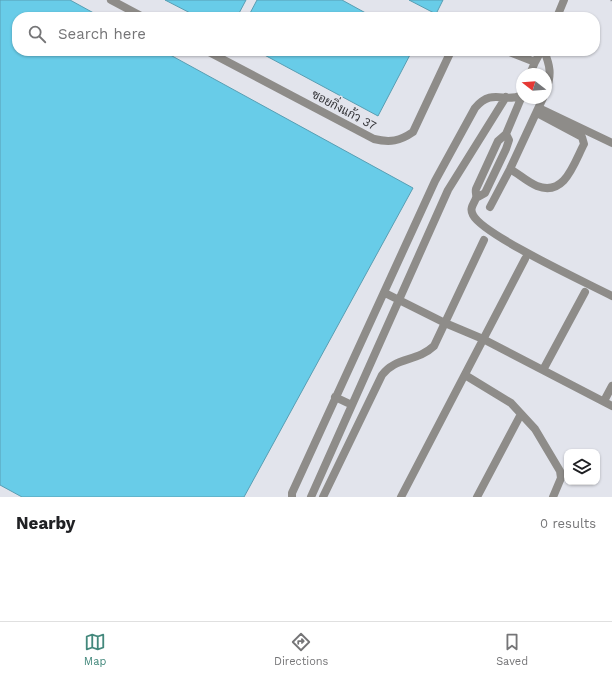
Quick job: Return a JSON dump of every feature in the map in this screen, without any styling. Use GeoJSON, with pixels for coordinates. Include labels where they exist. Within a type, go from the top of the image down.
{"type":"FeatureCollection","features":[{"type":"Feature","properties":{"kind":"street"},"geometry":{"type":"LineString","coordinates":[[110,0],[133,12]]}},
{"type":"Feature","properties":{"kind":"street"},"geometry":{"type":"LineString","coordinates":[[559,12],[564,0]]}},
{"type":"Feature","properties":{"kind":"street","name":"ซอยกิ่งแก้ว 37"},"geometry":{"type":"LineString","coordinates":[[216,56],[374,139],[384,142],[403,139],[413,132],[449,56]]}},
{"type":"Feature","properties":{"kind":"street"},"geometry":{"type":"LineString","coordinates":[[520,56],[535,62]]}},
{"type":"Feature","properties":{"kind":"street"},"geometry":{"type":"LineString","coordinates":[[532,68],[539,56]]}},
{"type":"Feature","properties":{"kind":"street"},"geometry":{"type":"LineString","coordinates":[[545,56],[549,63],[549,68]]}},
{"type":"Feature","properties":{"kind":"street"},"geometry":{"type":"LineString","coordinates":[[292,497],[292,493],[435,182],[475,108],[483,99],[490,97],[516,96]]}},
{"type":"Feature","properties":{"kind":"street"},"geometry":{"type":"LineString","coordinates":[[311,497],[448,190],[460,168],[506,97]]}},
{"type":"Feature","properties":{"kind":"street"},"geometry":{"type":"LineString","coordinates":[[518,104],[506,134],[498,141],[476,189],[476,198],[471,210],[477,221],[541,260],[612,296]]}},
{"type":"Feature","properties":{"kind":"street"},"geometry":{"type":"LineString","coordinates":[[490,207],[510,169],[540,104]]}},
{"type":"Feature","properties":{"kind":"street"},"geometry":{"type":"LineString","coordinates":[[538,110],[612,143]]}},
{"type":"Feature","properties":{"kind":"street"},"geometry":{"type":"LineString","coordinates":[[510,169],[536,186],[550,188],[557,186],[564,182],[584,144],[582,137],[538,110]]}},
{"type":"Feature","properties":{"kind":"street"},"geometry":{"type":"LineString","coordinates":[[476,198],[485,194],[506,149],[509,140],[506,134]]}},
{"type":"Feature","properties":{"kind":"street"},"geometry":{"type":"LineString","coordinates":[[506,149],[516,156]]}},
{"type":"Feature","properties":{"kind":"street"},"geometry":{"type":"LineString","coordinates":[[447,160],[460,168]]}},
{"type":"Feature","properties":{"kind":"street"},"geometry":{"type":"LineString","coordinates":[[435,182],[448,190]]}},
{"type":"Feature","properties":{"kind":"street"},"geometry":{"type":"LineString","coordinates":[[323,497],[382,375],[388,366],[426,354],[434,346],[484,240]]}},
{"type":"Feature","properties":{"kind":"street"},"geometry":{"type":"LineString","coordinates":[[401,497],[525,259]]}},
{"type":"Feature","properties":{"kind":"street"},"geometry":{"type":"LineString","coordinates":[[543,370],[585,292]]}},
{"type":"Feature","properties":{"kind":"street"},"geometry":{"type":"LineString","coordinates":[[385,293],[445,323],[483,339],[612,406]]}},
{"type":"Feature","properties":{"kind":"street"},"geometry":{"type":"LineString","coordinates":[[465,375],[511,403],[535,429],[560,471],[561,478],[553,497]]}},
{"type":"Feature","properties":{"kind":"street"},"geometry":{"type":"LineString","coordinates":[[604,402],[612,386]]}},
{"type":"Feature","properties":{"kind":"street"},"geometry":{"type":"LineString","coordinates":[[336,397],[352,405]]}},
{"type":"Feature","properties":{"kind":"street"},"geometry":{"type":"LineString","coordinates":[[477,497],[522,414]]}},
{"type":"Feature","properties":{"kind":"water"},"geometry":{"type":"Polygon","coordinates":[[[0,0],[70,0],[92,12],[12,12],[12,56],[172,56],[413,188],[244,497],[22,497],[0,485],[0,0]]]}},
{"type":"Feature","properties":{"kind":"water"},"geometry":{"type":"Polygon","coordinates":[[[165,0],[246,0],[240,12],[188,12],[165,0]]]}},
{"type":"Feature","properties":{"kind":"water"},"geometry":{"type":"Polygon","coordinates":[[[257,0],[342,0],[364,12],[251,12],[257,0]]]}},
{"type":"Feature","properties":{"kind":"water"},"geometry":{"type":"Polygon","coordinates":[[[409,0],[443,0],[437,12],[432,12],[409,0]]]}},
{"type":"Feature","properties":{"kind":"water"},"geometry":{"type":"Polygon","coordinates":[[[266,56],[409,56],[378,116],[266,56]]]}}]}
